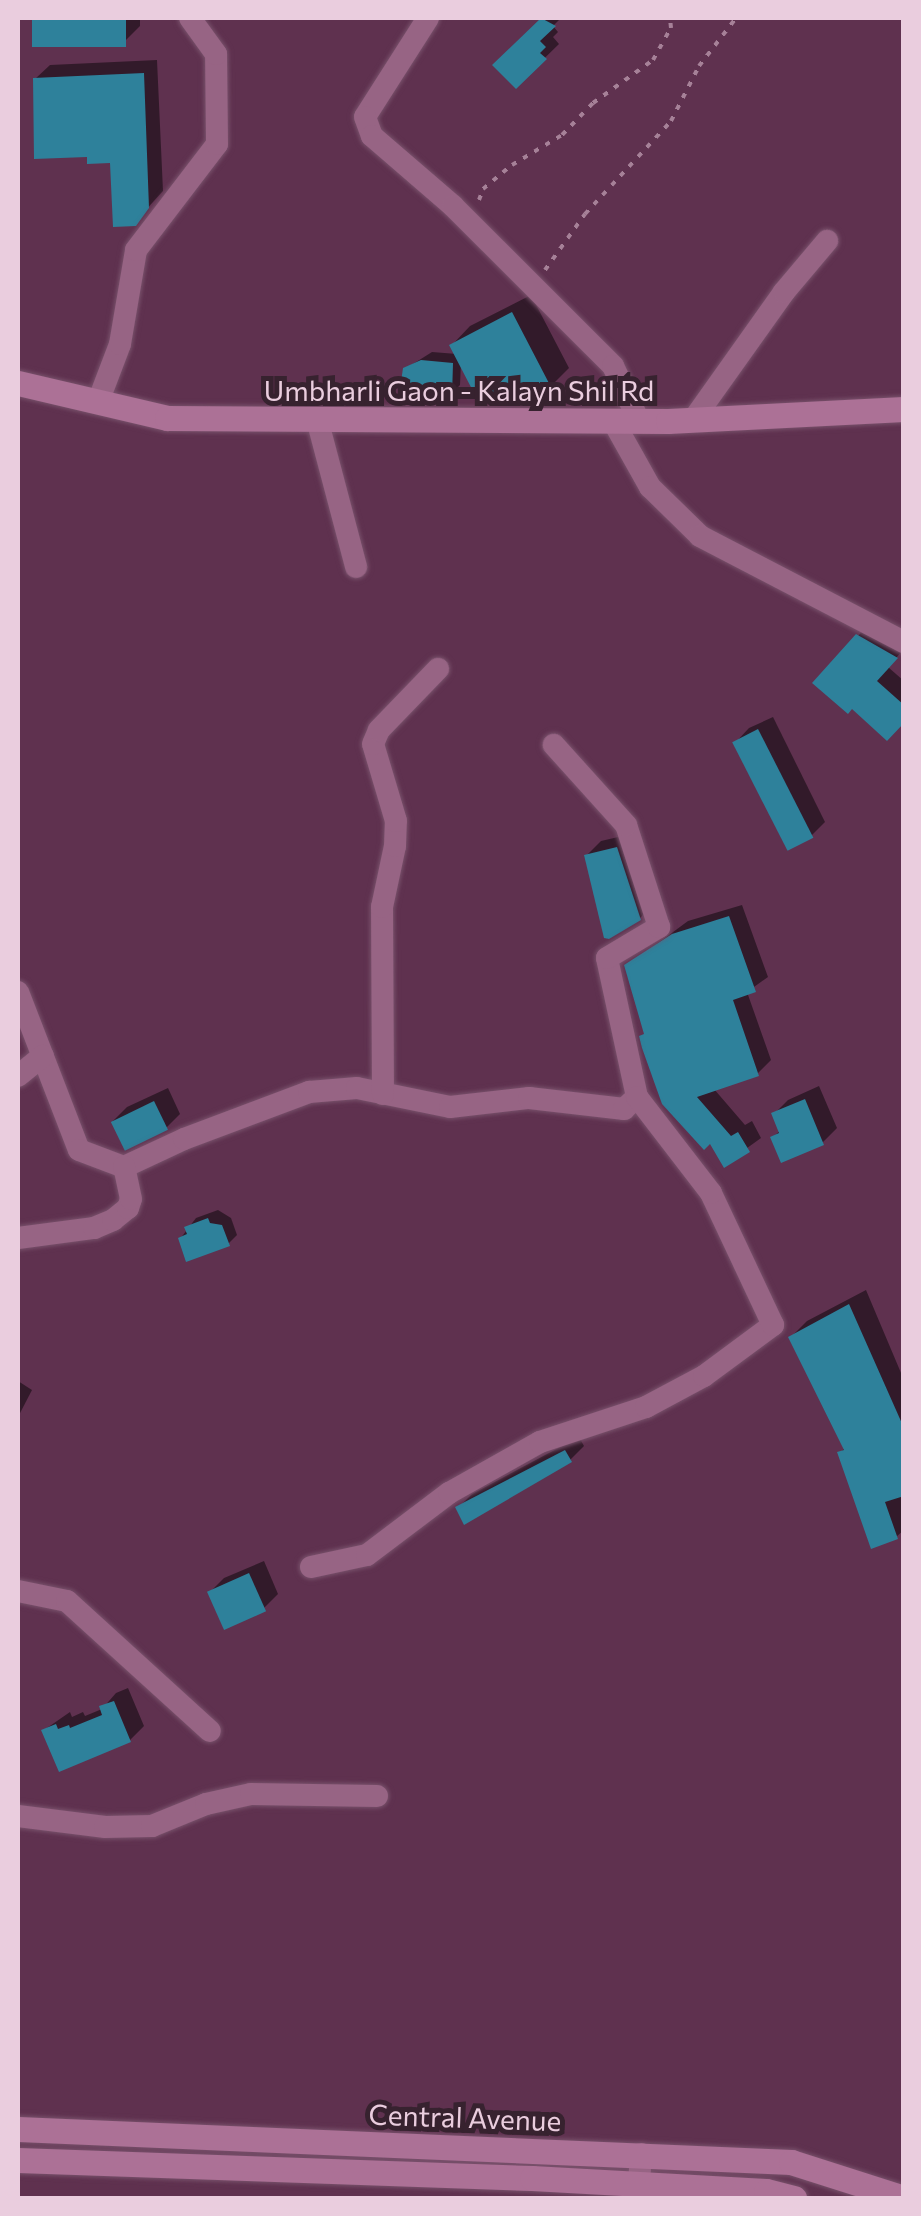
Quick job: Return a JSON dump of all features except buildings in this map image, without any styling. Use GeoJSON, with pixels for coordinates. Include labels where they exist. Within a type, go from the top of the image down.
{"type":"FeatureCollection","features":[{"type":"Feature","properties":{"kind":"street"},"geometry":{"type":"LineString","coordinates":[[98,402],[120,344],[136,250],[218,144],[216,54],[190,18]]}},
{"type":"Feature","properties":{"kind":"street"},"geometry":{"type":"LineString","coordinates":[[428,18],[365,116],[372,136],[472,224],[613,366],[626,421],[650,487],[700,536],[904,642]]}},
{"type":"Feature","properties":{"kind":"street"},"geometry":{"type":"LineString","coordinates":[[693,420],[784,292],[828,241]]}},
{"type":"Feature","properties":{"kind":"street","name":"Umbharli Gaon - Kalayn Shil Rd"},"geometry":{"type":"LineString","coordinates":[[18,383],[166,418],[626,421],[904,409]]}},
{"type":"Feature","properties":{"kind":"street"},"geometry":{"type":"LineString","coordinates":[[317,420],[356,567]]}},
{"type":"Feature","properties":{"kind":"street"},"geometry":{"type":"LineString","coordinates":[[383,1094],[382,907],[396,846],[396,821],[373,744],[378,730],[438,669]]}},
{"type":"Feature","properties":{"kind":"street"},"geometry":{"type":"LineString","coordinates":[[311,1567],[367,1555],[464,1484],[540,1442],[646,1407],[704,1376],[773,1325],[711,1193],[637,1097],[606,958],[659,927],[618,810],[554,745]]}},
{"type":"Feature","properties":{"kind":"street"},"geometry":{"type":"LineString","coordinates":[[18,992],[80,1150],[124,1167],[184,1139],[309,1092],[357,1088],[450,1108],[530,1098],[624,1110],[637,1097]]}},
{"type":"Feature","properties":{"kind":"street"},"geometry":{"type":"LineString","coordinates":[[18,1076],[43,1056]]}},
{"type":"Feature","properties":{"kind":"street"},"geometry":{"type":"LineString","coordinates":[[18,1238],[94,1228],[113,1220],[128,1208],[131,1199],[124,1167]]}},
{"type":"Feature","properties":{"kind":"street"},"geometry":{"type":"LineString","coordinates":[[18,1591],[67,1601],[210,1730]]}},
{"type":"Feature","properties":{"kind":"street"},"geometry":{"type":"LineString","coordinates":[[18,1816],[105,1826],[152,1826],[206,1804],[251,1794],[377,1796]]}},
{"type":"Feature","properties":{"kind":"street","name":"Central Avenue"},"geometry":{"type":"LineString","coordinates":[[18,2129],[792,2162],[904,2198]]}},
{"type":"Feature","properties":{"kind":"street"},"geometry":{"type":"LineString","coordinates":[[642,2154],[643,2191]]}},
{"type":"Feature","properties":{"kind":"street"},"geometry":{"type":"LineString","coordinates":[[18,2160],[643,2191],[766,2192],[794,2198]]}},
{"type":"Feature","properties":{"kind":"path"},"geometry":{"type":"LineString","coordinates":[[472,224],[483,188],[562,135],[593,103],[652,60],[671,28],[670,18]]}},
{"type":"Feature","properties":{"kind":"path"},"geometry":{"type":"LineString","coordinates":[[534,286],[585,214],[671,121],[698,66],[736,18]]}}]}
